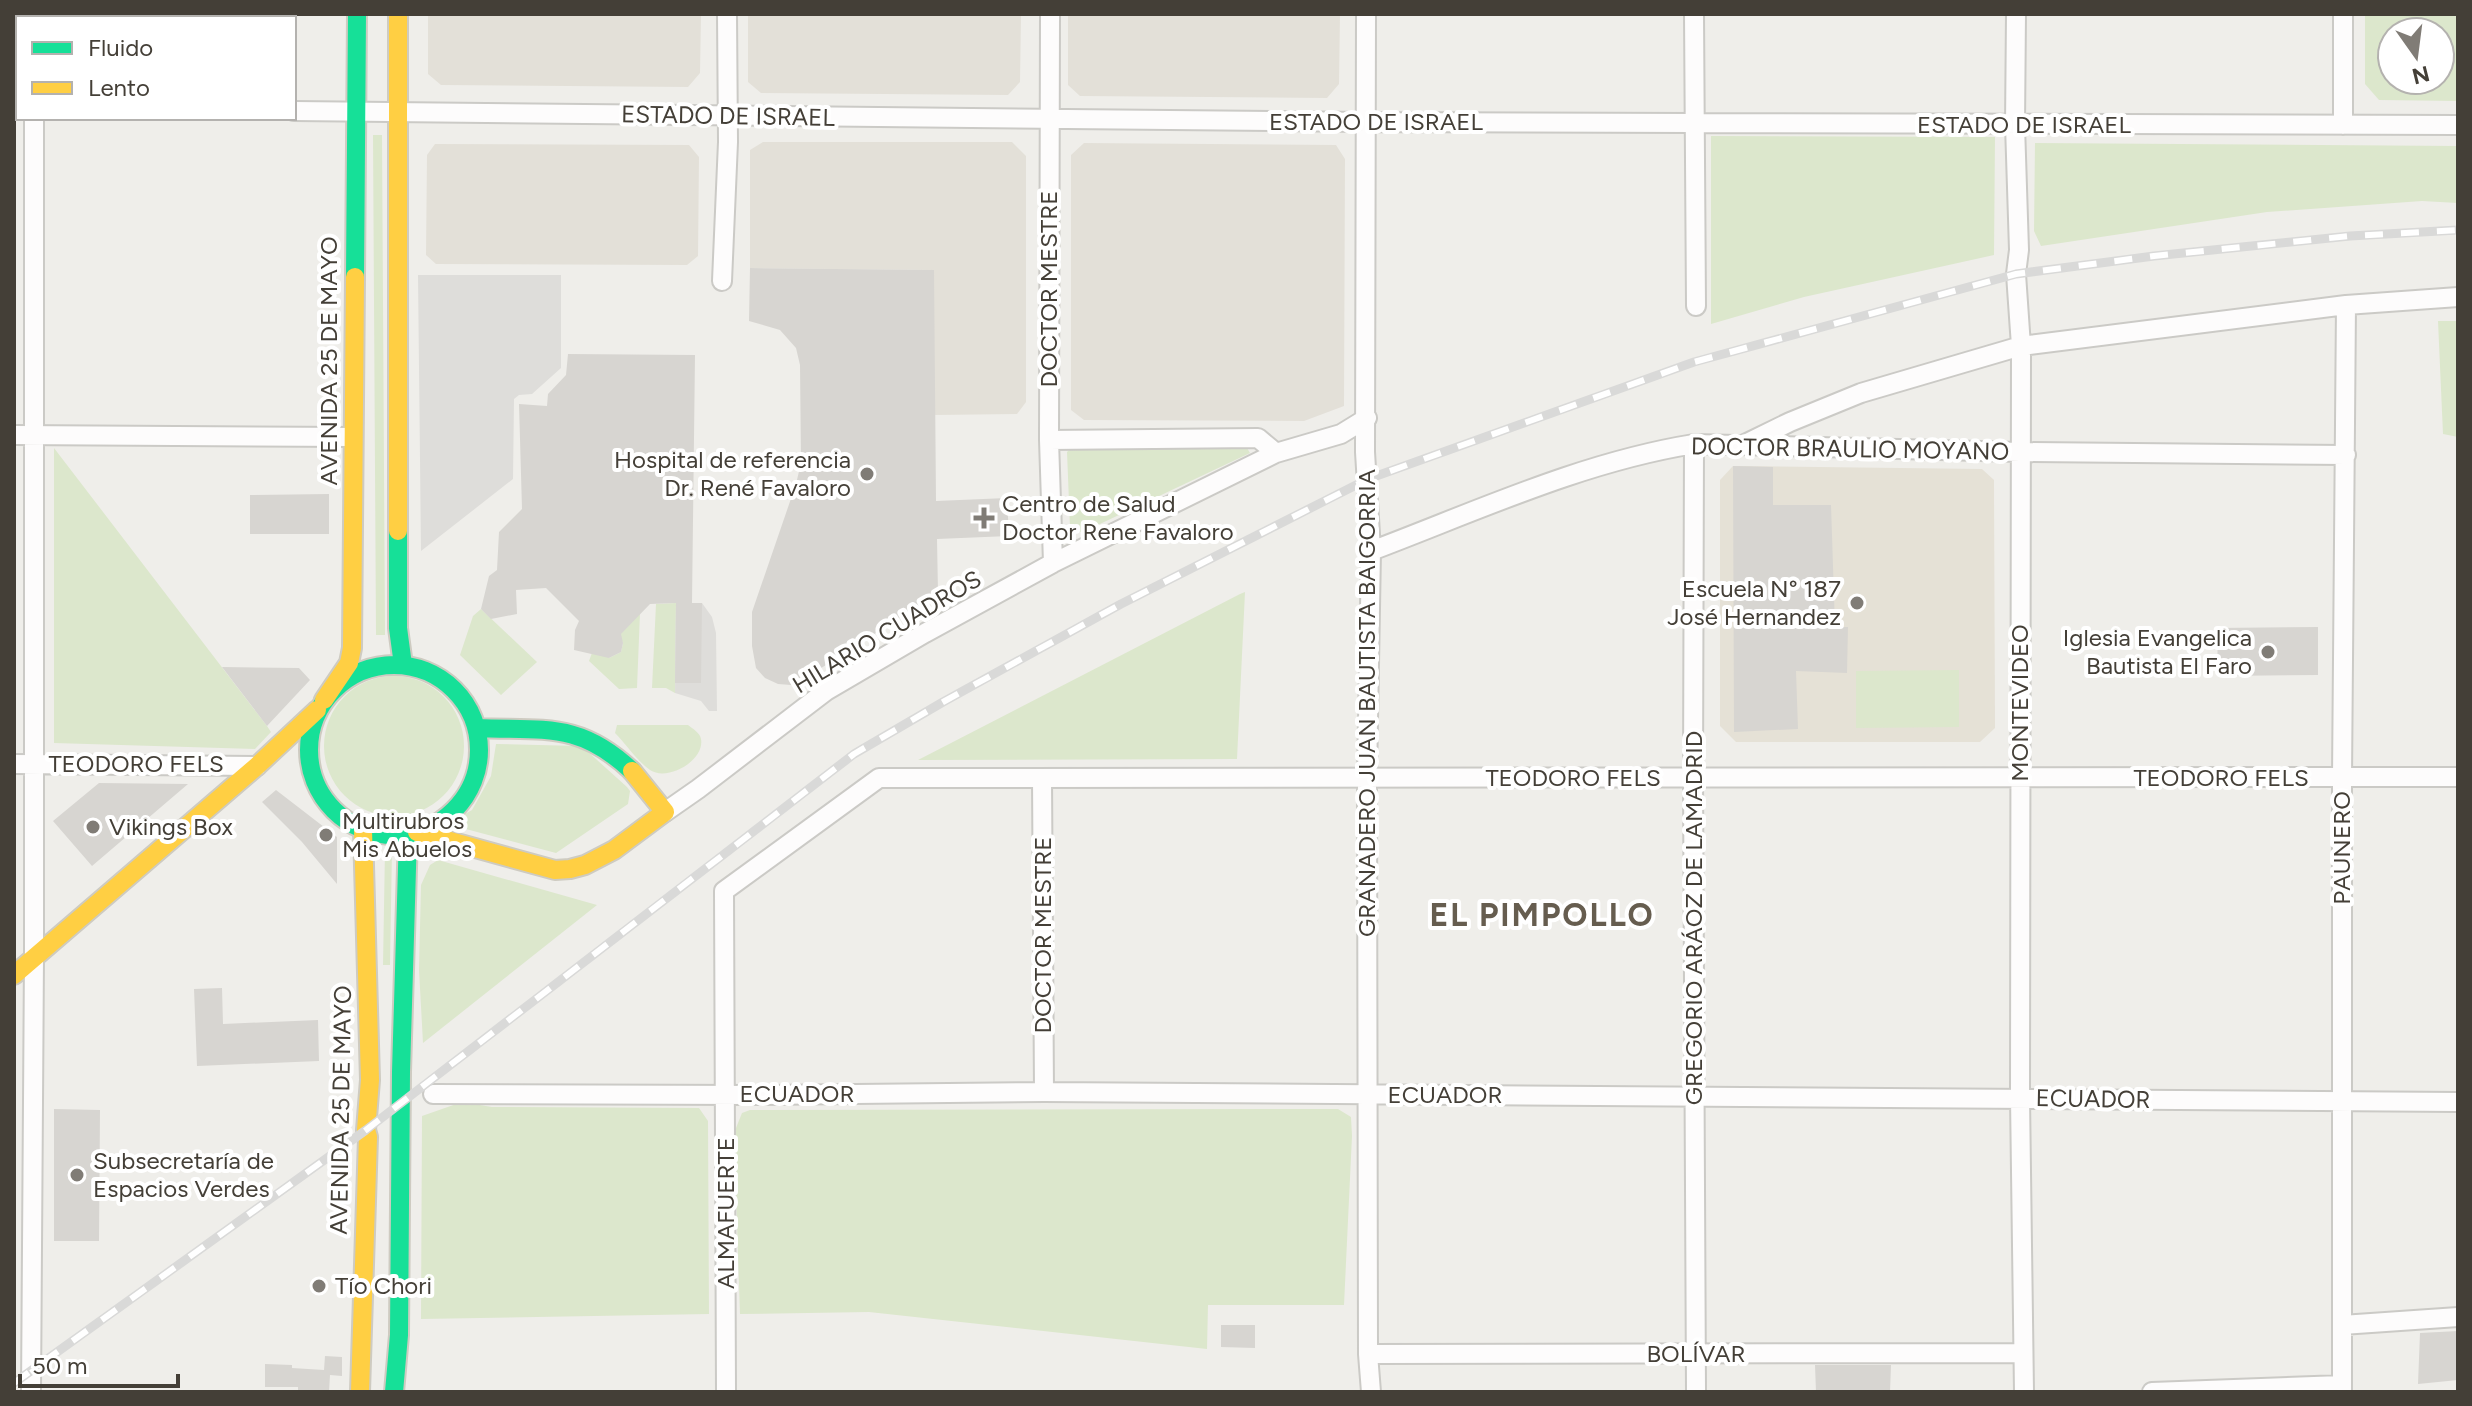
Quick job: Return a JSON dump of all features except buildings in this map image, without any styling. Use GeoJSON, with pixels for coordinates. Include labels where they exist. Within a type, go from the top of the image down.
{"type":"FeatureCollection","features":[{"type":"Feature","properties":{"kind":"main road","name":"AVENIDA 25 DE MAYO"},"geometry":{"type":"LineString","coordinates":[[357,14],[352,648],[349,663],[314,717],[308,755],[311,775],[319,792],[346,821],[363,830],[386,835],[413,833]]}},
{"type":"Feature","properties":{"kind":"main road"},"geometry":{"type":"LineString","coordinates":[[398,14],[398,628],[403,665]]}},
{"type":"Feature","properties":{"kind":"main road"},"geometry":{"type":"LineString","coordinates":[[14,975],[257,766],[339,684],[359,672],[380,666],[403,665],[437,675],[454,689],[468,707],[477,728],[479,748],[477,769],[459,805],[444,819],[413,833],[401,1072],[399,1335],[394,1392]]}},
{"type":"Feature","properties":{"kind":"main road"},"geometry":{"type":"LineString","coordinates":[[477,728],[566,733],[588,739],[605,748],[654,796],[665,812]]}},
{"type":"Feature","properties":{"kind":"main road"},"geometry":{"type":"LineString","coordinates":[[257,766],[280,761],[299,765],[311,775]]}},
{"type":"Feature","properties":{"kind":"main road","name":"HILARIO CUADROS"},"geometry":{"type":"LineString","coordinates":[[413,833],[569,871],[598,860],[665,812]]}},
{"type":"Feature","properties":{"kind":"main road","name":"AVENIDA 25 DE MAYO"},"geometry":{"type":"LineString","coordinates":[[360,1392],[370,1080],[363,830]]}},
{"type":"Feature","properties":{"kind":"street"},"geometry":{"type":"LineString","coordinates":[[722,281],[728,116],[727,14]]}},
{"type":"Feature","properties":{"kind":"street","name":"DOCTOR MESTRE"},"geometry":{"type":"LineString","coordinates":[[1050,14],[1049,440],[1053,563]]}},
{"type":"Feature","properties":{"kind":"street","name":"GRANADERO JUAN BAUTISTA BAIGORRIA"},"geometry":{"type":"LineString","coordinates":[[1366,14],[1365,452],[1371,551],[1367,778],[1368,1354],[1371,1392]]}},
{"type":"Feature","properties":{"kind":"street"},"geometry":{"type":"LineString","coordinates":[[1694,14],[1696,306]]}},
{"type":"Feature","properties":{"kind":"street","name":"MONTEVIDEO"},"geometry":{"type":"LineString","coordinates":[[2016,14],[2015,125],[2019,250],[2016,274],[2021,346],[2020,1098],[2024,1392]]}},
{"type":"Feature","properties":{"kind":"street"},"geometry":{"type":"LineString","coordinates":[[2343,14],[2343,125]]}},
{"type":"Feature","properties":{"kind":"street","name":"ESTADO DE ISRAEL"},"geometry":{"type":"LineString","coordinates":[[296,111],[1366,122],[2458,125]]}},
{"type":"Feature","properties":{"kind":"street"},"geometry":{"type":"LineString","coordinates":[[31,1392],[34,120]]}},
{"type":"Feature","properties":{"kind":"street"},"geometry":{"type":"LineString","coordinates":[[1741,446],[1861,393],[2021,346],[2346,305],[2458,297]]}},
{"type":"Feature","properties":{"kind":"street","name":"PAUNERO"},"geometry":{"type":"LineString","coordinates":[[2342,1389],[2346,305]]}},
{"type":"Feature","properties":{"kind":"street","name":"HILARIO CUADROS"},"geometry":{"type":"LineString","coordinates":[[665,812],[826,691],[1053,563],[1276,453],[1341,434],[1367,418]]}},
{"type":"Feature","properties":{"kind":"street"},"geometry":{"type":"LineString","coordinates":[[14,435],[352,437]]}},
{"type":"Feature","properties":{"kind":"street"},"geometry":{"type":"LineString","coordinates":[[1049,440],[1258,438],[1276,453]]}},
{"type":"Feature","properties":{"kind":"street","name":"DOCTOR BRAULIO MOYANO"},"geometry":{"type":"LineString","coordinates":[[1371,551],[1571,475],[1652,451],[1694,444],[2020,452],[2346,455]]}},
{"type":"Feature","properties":{"kind":"street","name":"GREGORIO ARÁOZ DE LAMADRID"},"geometry":{"type":"LineString","coordinates":[[1694,444],[1696,1392]]}},
{"type":"Feature","properties":{"kind":"street","name":"TEODORO FELS"},"geometry":{"type":"LineString","coordinates":[[14,764],[257,766]]}},
{"type":"Feature","properties":{"kind":"street","name":"TEODORO FELS"},"geometry":{"type":"LineString","coordinates":[[724,891],[879,778],[2458,777]]}},
{"type":"Feature","properties":{"kind":"street","name":"DOCTOR MESTRE"},"geometry":{"type":"LineString","coordinates":[[1042,778],[1044,1092]]}},
{"type":"Feature","properties":{"kind":"street","name":"ALMAFUERTE"},"geometry":{"type":"LineString","coordinates":[[724,891],[726,1392]]}},
{"type":"Feature","properties":{"kind":"street","name":"ECUADOR"},"geometry":{"type":"LineString","coordinates":[[433,1094],[1044,1092],[2458,1102]]}},
{"type":"Feature","properties":{"kind":"street"},"geometry":{"type":"LineString","coordinates":[[2342,1325],[2458,1317]]}},
{"type":"Feature","properties":{"kind":"street","name":"BOLÍVAR"},"geometry":{"type":"LineString","coordinates":[[1368,1354],[2023,1353]]}},
{"type":"Feature","properties":{"kind":"street"},"geometry":{"type":"LineString","coordinates":[[2152,1392],[2342,1389]]}},
{"type":"Feature","properties":{"kind":"shaded area"},"geometry":{"type":"Polygon","coordinates":[[[428,14],[701,14],[700,73],[688,87],[441,85],[428,74],[428,14]]]}},
{"type":"Feature","properties":{"kind":"shaded area"},"geometry":{"type":"Polygon","coordinates":[[[748,14],[1021,14],[1020,82],[1008,95],[761,93],[748,82],[748,14]]]}},
{"type":"Feature","properties":{"kind":"shaded area"},"geometry":{"type":"Polygon","coordinates":[[[1068,14],[1340,14],[1339,84],[1327,98],[1080,96],[1068,85],[1068,14]]]}},
{"type":"Feature","properties":{"kind":"shaded area"},"geometry":{"type":"Polygon","coordinates":[[[763,142],[1012,142],[1026,156],[1026,402],[1017,414],[934,415],[933,270],[750,268],[750,150],[763,142]]]}},
{"type":"Feature","properties":{"kind":"shaded area"},"geometry":{"type":"Polygon","coordinates":[[[1084,143],[1336,145],[1345,159],[1344,406],[1304,421],[1084,420],[1071,410],[1071,155],[1084,143]]]}},
{"type":"Feature","properties":{"kind":"shaded area"},"geometry":{"type":"Polygon","coordinates":[[[435,144],[689,145],[699,157],[698,256],[687,265],[436,264],[426,255],[427,155],[435,144]]]}},
{"type":"Feature","properties":{"kind":"shaded area"},"geometry":{"type":"Polygon","coordinates":[[[418,275],[561,275],[561,368],[532,394],[519,395],[514,399],[513,479],[421,551],[418,275]]]}},
{"type":"Feature","properties":{"kind":"shaded area","name":"Escuela N° 187 José Hernandez"},"geometry":{"type":"Polygon","coordinates":[[[1733,466],[1982,469],[1994,480],[1995,728],[1980,742],[1736,742],[1720,726],[1720,480],[1733,466]]]}},
{"type":"Feature","properties":{"kind":"shaded area"},"geometry":{"type":"Polygon","coordinates":[[[676,603],[702,603],[712,617],[716,633],[717,711],[709,711],[701,701],[675,693],[676,603]]]}},
{"type":"Feature","properties":{"kind":"green space"},"geometry":{"type":"Polygon","coordinates":[[[2365,14],[2458,14],[2458,101],[2379,100],[2365,84],[2365,14]]]}},
{"type":"Feature","properties":{"kind":"green space"},"geometry":{"type":"Polygon","coordinates":[[[373,135],[382,135],[385,635],[376,635],[373,135]]]}},
{"type":"Feature","properties":{"kind":"green space"},"geometry":{"type":"Polygon","coordinates":[[[1711,136],[1995,137],[1994,255],[1804,297],[1711,324],[1711,136]]]}},
{"type":"Feature","properties":{"kind":"green space"},"geometry":{"type":"Polygon","coordinates":[[[2035,143],[2458,146],[2458,203],[2422,201],[2267,212],[2041,246],[2034,231],[2035,143]]]}},
{"type":"Feature","properties":{"kind":"green space"},"geometry":{"type":"Polygon","coordinates":[[[2438,321],[2458,321],[2458,437],[2443,434],[2438,321]]]}},
{"type":"Feature","properties":{"kind":"green space"},"geometry":{"type":"Polygon","coordinates":[[[1080,444],[1247,448],[1250,453],[1083,532],[1074,532],[1070,527],[1067,452],[1080,444]]]}},
{"type":"Feature","properties":{"kind":"green space"},"geometry":{"type":"Polygon","coordinates":[[[54,448],[267,726],[271,732],[255,749],[54,743],[54,448]]]}},
{"type":"Feature","properties":{"kind":"green space"},"geometry":{"type":"Polygon","coordinates":[[[1245,592],[1237,759],[918,760],[1240,594],[1245,592]]]}},
{"type":"Feature","properties":{"kind":"green space"},"geometry":{"type":"Polygon","coordinates":[[[676,603],[675,693],[666,688],[652,688],[656,604],[676,603]]]}},
{"type":"Feature","properties":{"kind":"green space"},"geometry":{"type":"Polygon","coordinates":[[[481,609],[537,662],[501,695],[460,655],[473,616],[481,609]]]}},
{"type":"Feature","properties":{"kind":"green space"},"geometry":{"type":"Polygon","coordinates":[[[640,613],[637,688],[619,689],[589,661],[596,642],[609,658],[621,652],[623,643],[619,635],[640,613]]]}},
{"type":"Feature","properties":{"kind":"green space"},"geometry":{"type":"Polygon","coordinates":[[[1959,670],[1959,727],[1856,728],[1856,671],[1959,670]]]}},
{"type":"Feature","properties":{"kind":"green space"},"geometry":{"type":"Polygon","coordinates":[[[394,676],[421,681],[444,696],[459,719],[464,746],[459,773],[444,796],[421,811],[394,816],[367,811],[344,796],[329,773],[324,746],[329,719],[344,696],[367,681],[394,676]]]}},
{"type":"Feature","properties":{"kind":"green space"},"geometry":{"type":"Polygon","coordinates":[[[617,725],[688,725],[699,735],[701,747],[684,767],[658,773],[641,762],[615,733],[617,725]]]}},
{"type":"Feature","properties":{"kind":"green space"},"geometry":{"type":"Polygon","coordinates":[[[496,744],[579,746],[627,787],[630,791],[628,804],[556,853],[447,824],[472,810],[491,776],[496,744]]]}},
{"type":"Feature","properties":{"kind":"green space"},"geometry":{"type":"Polygon","coordinates":[[[385,849],[392,849],[390,965],[383,965],[385,849]]]}},
{"type":"Feature","properties":{"kind":"green space"},"geometry":{"type":"Polygon","coordinates":[[[438,860],[597,905],[423,1043],[419,970],[421,885],[430,865],[438,860]]]}},
{"type":"Feature","properties":{"kind":"green space"},"geometry":{"type":"Polygon","coordinates":[[[462,1102],[492,1107],[699,1108],[708,1121],[709,1314],[421,1319],[422,1116],[462,1102]]]}},
{"type":"Feature","properties":{"kind":"green space"},"geometry":{"type":"Polygon","coordinates":[[[1338,1109],[1351,1117],[1352,1136],[1344,1305],[1208,1305],[1207,1349],[869,1312],[740,1314],[734,1133],[742,1113],[750,1110],[1338,1109]]]}},
{"type":"Feature","properties":{"kind":"railway"},"geometry":{"type":"LineString","coordinates":[[14,1383],[366,1130],[854,754],[1121,604],[1368,479],[1694,362],[2016,274],[2350,236],[2458,230]]}},
{"type":"Feature","properties":{"kind":"traffic: fast"},"geometry":{"type":"LineString","coordinates":[[355,277],[357,14]]}},
{"type":"Feature","properties":{"kind":"traffic: fast"},"geometry":{"type":"LineString","coordinates":[[398,531],[398,628],[403,665]]}},
{"type":"Feature","properties":{"kind":"traffic: fast"},"geometry":{"type":"LineString","coordinates":[[394,665],[427,671],[454,690],[473,717],[479,750],[473,783],[454,810],[427,829],[394,835],[361,829],[334,810],[315,783],[309,750],[315,717],[334,690],[361,671],[394,665]]}},
{"type":"Feature","properties":{"kind":"traffic: fast"},"geometry":{"type":"LineString","coordinates":[[477,728],[542,730],[577,736],[613,755],[632,771]]}},
{"type":"Feature","properties":{"kind":"traffic: fast"},"geometry":{"type":"LineString","coordinates":[[394,1392],[399,1335],[401,1072],[408,834]]}},
{"type":"Feature","properties":{"kind":"traffic: slow"},"geometry":{"type":"LineString","coordinates":[[398,14],[398,531]]}},
{"type":"Feature","properties":{"kind":"traffic: slow"},"geometry":{"type":"LineString","coordinates":[[324,700],[349,663],[352,648],[355,277]]}},
{"type":"Feature","properties":{"kind":"traffic: slow"},"geometry":{"type":"LineString","coordinates":[[14,975],[257,766],[317,710]]}},
{"type":"Feature","properties":{"kind":"traffic: slow"},"geometry":{"type":"LineString","coordinates":[[417,832],[555,870],[585,865],[614,850],[665,812],[632,771]]}},
{"type":"Feature","properties":{"kind":"traffic: slow"},"geometry":{"type":"LineString","coordinates":[[360,1392],[370,1080],[363,830]]}},
{"type":"Feature","properties":{"kind":"place","name":"Hospital de referencia Dr. René Favaloro"},"geometry":{"type":"Point","coordinates":[867,474]}},
{"type":"Feature","properties":{"kind":"place","name":"Centro de Salud Doctor Rene Favaloro"},"geometry":{"type":"Point","coordinates":[984,518]}},
{"type":"Feature","properties":{"kind":"place","name":"Escuela N° 187 José Hernandez"},"geometry":{"type":"Point","coordinates":[1857,603]}},
{"type":"Feature","properties":{"kind":"place","name":"Iglesia Evangelica Bautista El Faro"},"geometry":{"type":"Point","coordinates":[2268,652]}},
{"type":"Feature","properties":{"kind":"place","name":"Vikings Box"},"geometry":{"type":"Point","coordinates":[93,827]}},
{"type":"Feature","properties":{"kind":"place","name":"Multirubros Mis Abuelos"},"geometry":{"type":"Point","coordinates":[326,835]}},
{"type":"Feature","properties":{"kind":"place","name":"Subsecretaría de Espacios Verdes"},"geometry":{"type":"Point","coordinates":[77,1175]}},
{"type":"Feature","properties":{"kind":"place","name":"Tío Chori"},"geometry":{"type":"Point","coordinates":[319,1286]}},
{"type":"Feature","properties":{"kind":"district","name":"EL PIMPOLLO"},"geometry":{"type":"Point","coordinates":[1542,915]}}]}
